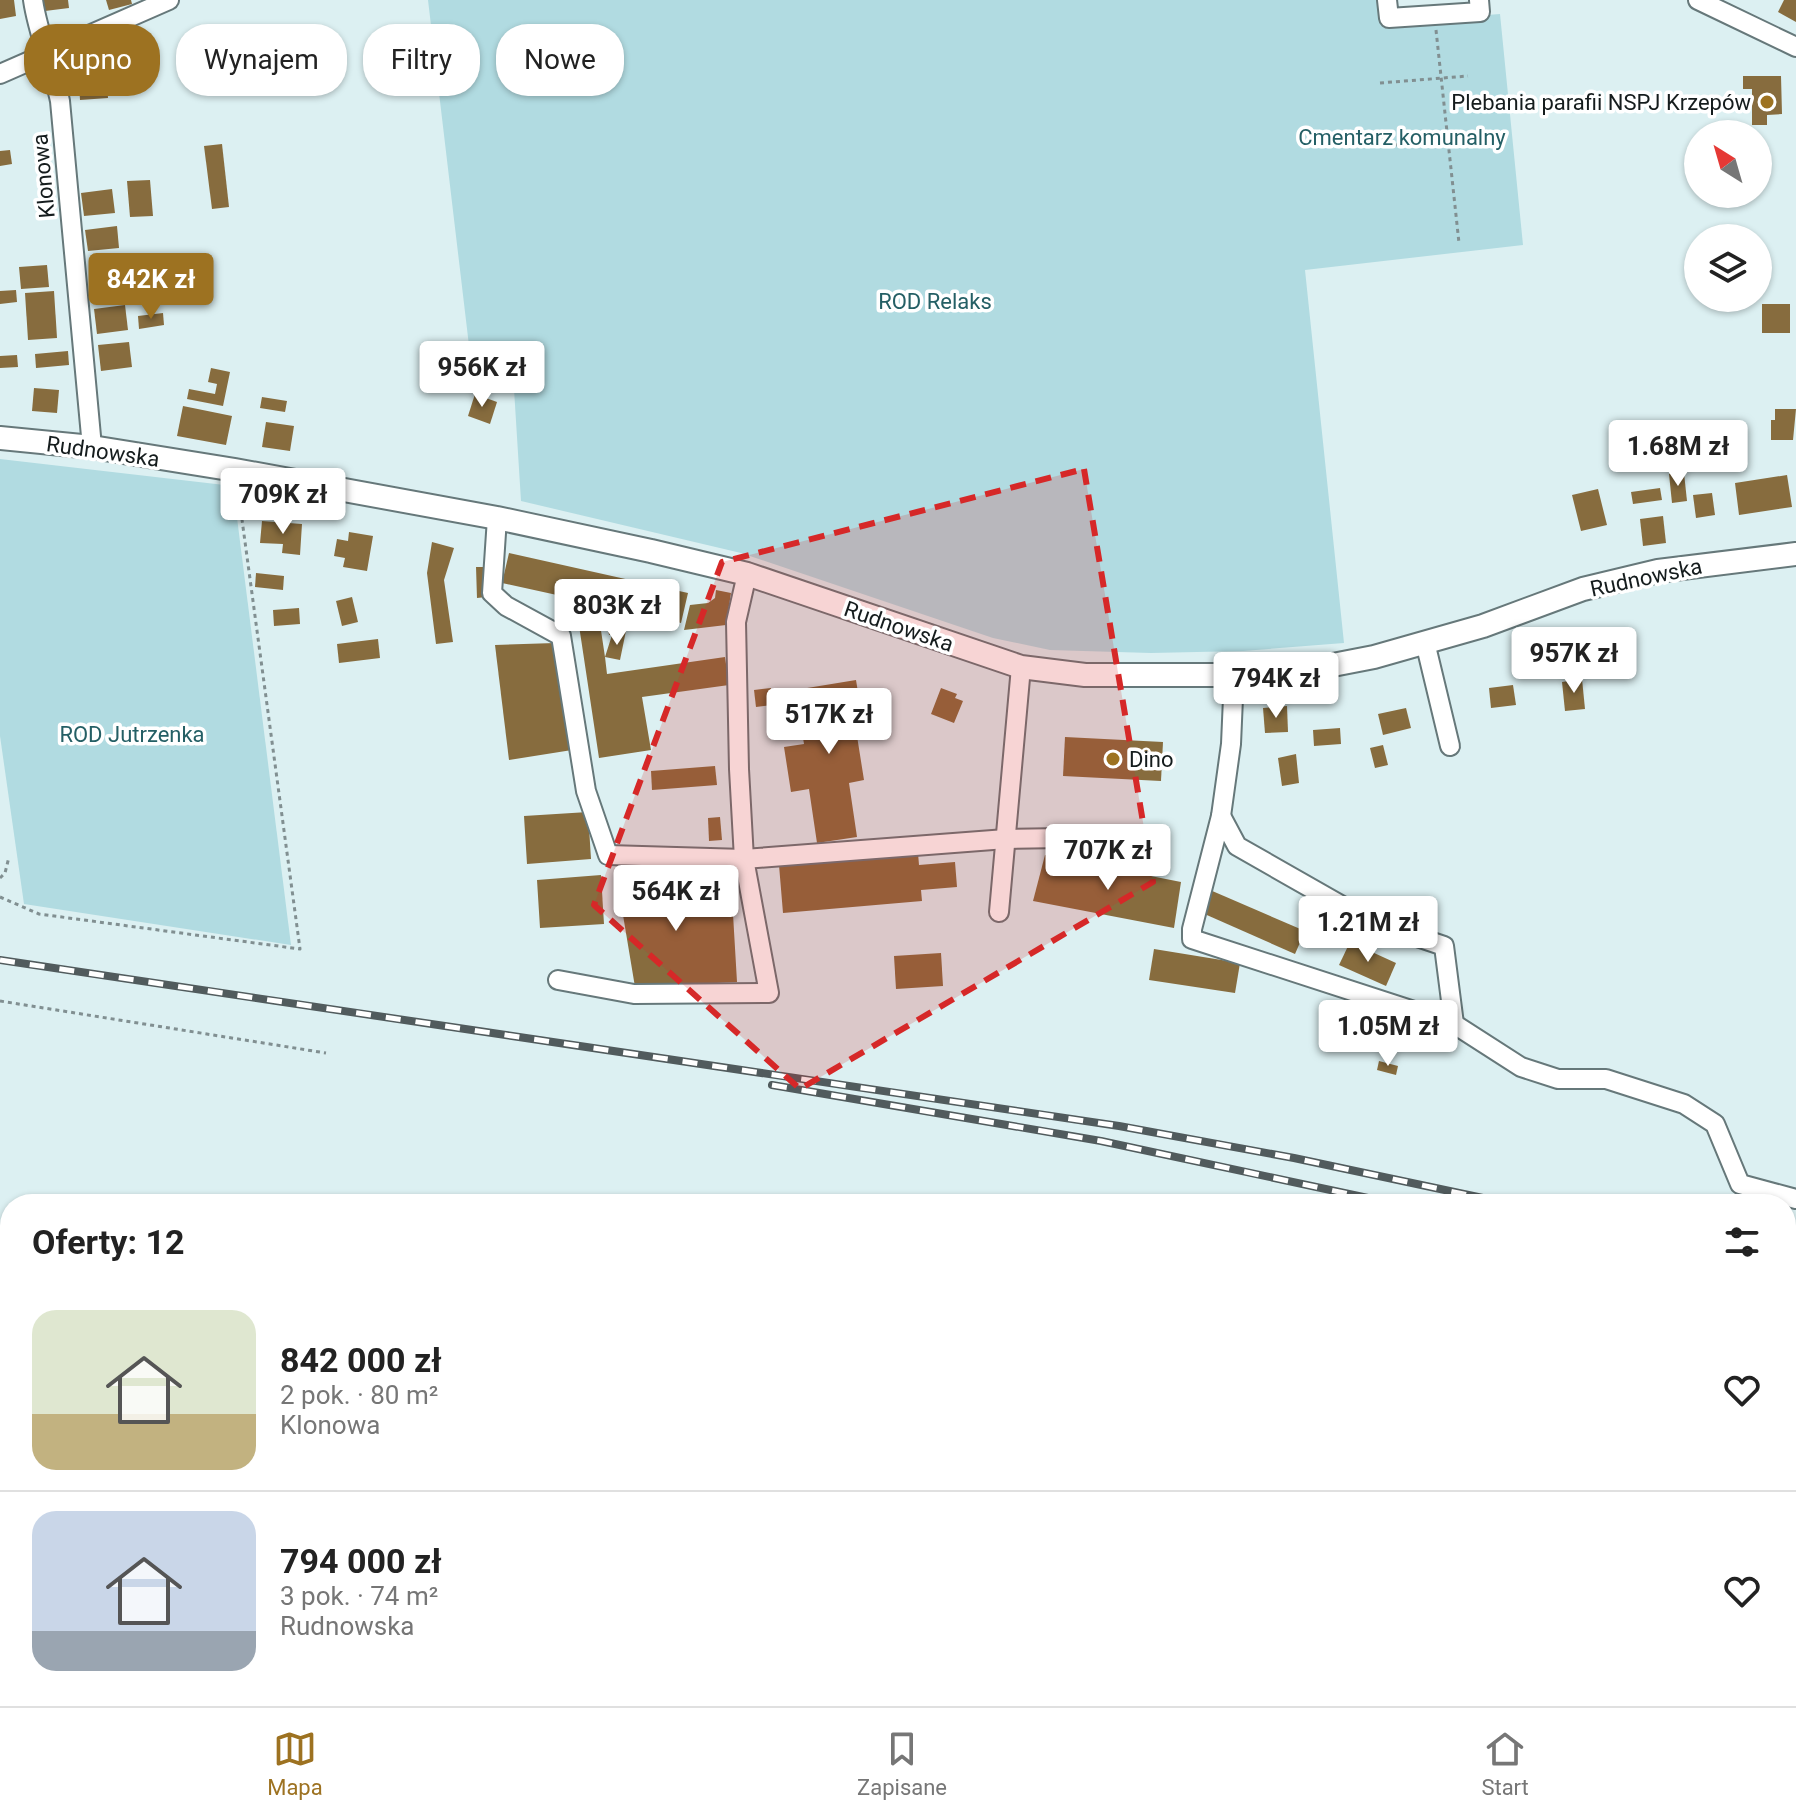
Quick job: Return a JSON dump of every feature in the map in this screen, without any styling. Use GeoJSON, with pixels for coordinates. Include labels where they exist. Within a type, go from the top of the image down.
{"type":"FeatureCollection","features":[{"type":"Feature","properties":{"kind":"main road","name":"Rudnowska"},"geometry":{"type":"LineString","coordinates":[[0,438],[92,447],[235,470],[497,518],[747,574],[1021,667],[1085,675],[1234,675],[1321,668],[1361,661],[1483,626],[1583,589],[1717,562],[1796,554]]}},
{"type":"Feature","properties":{"kind":"street","name":"Klonowa"},"geometry":{"type":"LineString","coordinates":[[33,0],[38,24]]}},
{"type":"Feature","properties":{"kind":"street"},"geometry":{"type":"LineString","coordinates":[[113,24],[169,0]]}},
{"type":"Feature","properties":{"kind":"street"},"geometry":{"type":"LineString","coordinates":[[1387,0],[1389,18],[1480,12],[1479,0]]}},
{"type":"Feature","properties":{"kind":"street"},"geometry":{"type":"LineString","coordinates":[[1698,0],[1796,47]]}},
{"type":"Feature","properties":{"kind":"street"},"geometry":{"type":"LineString","coordinates":[[0,74],[24,63]]}},
{"type":"Feature","properties":{"kind":"street","name":"Klonowa"},"geometry":{"type":"LineString","coordinates":[[59,96],[92,447]]}},
{"type":"Feature","properties":{"kind":"street"},"geometry":{"type":"LineString","coordinates":[[497,518],[492,593],[506,606],[561,636],[586,791],[608,855],[744,859],[1006,839],[1063,838]]}},
{"type":"Feature","properties":{"kind":"street"},"geometry":{"type":"LineString","coordinates":[[558,980],[634,994],[769,993],[744,859],[736,622],[747,574]]}},
{"type":"Feature","properties":{"kind":"street"},"geometry":{"type":"LineString","coordinates":[[1425,642],[1450,746]]}},
{"type":"Feature","properties":{"kind":"street"},"geometry":{"type":"LineString","coordinates":[[999,912],[1021,667]]}},
{"type":"Feature","properties":{"kind":"street"},"geometry":{"type":"LineString","coordinates":[[1234,675],[1231,744],[1221,816],[1192,939],[1454,1024],[1521,1067],[1558,1079],[1606,1079],[1684,1104],[1715,1124],[1740,1184],[1777,1194]]}},
{"type":"Feature","properties":{"kind":"street"},"geometry":{"type":"LineString","coordinates":[[1221,816],[1237,846],[1367,920],[1444,946],[1454,1024]]}},
{"type":"Feature","properties":{"kind":"path"},"geometry":{"type":"LineString","coordinates":[[1434,14],[1459,243]]}},
{"type":"Feature","properties":{"kind":"path"},"geometry":{"type":"LineString","coordinates":[[1380,83],[1468,76]]}},
{"type":"Feature","properties":{"kind":"path"},"geometry":{"type":"LineString","coordinates":[[1396,145],[1475,136]]}},
{"type":"Feature","properties":{"kind":"path"},"geometry":{"type":"LineString","coordinates":[[0,897],[39,914],[300,949],[235,470]]}},
{"type":"Feature","properties":{"kind":"path"},"geometry":{"type":"LineString","coordinates":[[0,878],[5,873],[9,857]]}},
{"type":"Feature","properties":{"kind":"path"},"geometry":{"type":"LineString","coordinates":[[0,1001],[326,1053]]}},
{"type":"Feature","properties":{"kind":"highlighted area"},"geometry":{"type":"Polygon","coordinates":[[[1084,469],[1153,882],[800,1089],[594,905],[722,562],[1084,469]]]}},
{"type":"Feature","properties":{"kind":"green space","name":"ROD Relaks"},"geometry":{"type":"Polygon","coordinates":[[[428,0],[1381,0],[1383,23],[1500,14],[1523,245],[1305,270],[1344,643],[1243,651],[1151,653],[1050,650],[993,638],[741,553],[521,501],[512,357],[470,354],[439,96],[480,96],[480,24],[431,24],[428,0]]]}},
{"type":"Feature","properties":{"kind":"green space","name":"ROD Jutrzenka"},"geometry":{"type":"Polygon","coordinates":[[[0,459],[233,486],[291,945],[24,904],[0,736],[0,459]]]}},
{"type":"Feature","properties":{"kind":"building"},"geometry":{"type":"Polygon","coordinates":[[[0,0],[14,0],[16,16],[0,19],[0,0]]]}},
{"type":"Feature","properties":{"kind":"building"},"geometry":{"type":"Polygon","coordinates":[[[43,0],[68,0],[69,8],[45,11],[43,0]]]}},
{"type":"Feature","properties":{"kind":"building"},"geometry":{"type":"Polygon","coordinates":[[[106,0],[131,0],[132,4],[109,10],[106,0]]]}},
{"type":"Feature","properties":{"kind":"building"},"geometry":{"type":"Polygon","coordinates":[[[1784,0],[1796,0],[1796,22],[1778,12],[1784,0]]]}},
{"type":"Feature","properties":{"kind":"building","name":"Plebania parafii NSPJ Krzepów"},"geometry":{"type":"Polygon","coordinates":[[[1743,76],[1781,76],[1782,114],[1767,115],[1767,120],[1752,120],[1752,89],[1743,89],[1743,76]]]}},
{"type":"Feature","properties":{"kind":"building"},"geometry":{"type":"Polygon","coordinates":[[[80,96],[108,96],[108,98],[80,100],[80,96]]]}},
{"type":"Feature","properties":{"kind":"building"},"geometry":{"type":"Polygon","coordinates":[[[222,144],[229,207],[212,209],[204,146],[222,144]]]}},
{"type":"Feature","properties":{"kind":"building"},"geometry":{"type":"Polygon","coordinates":[[[10,150],[12,164],[0,166],[0,151],[10,150]]]}},
{"type":"Feature","properties":{"kind":"building"},"geometry":{"type":"Polygon","coordinates":[[[150,180],[153,216],[130,217],[127,181],[150,180]]]}},
{"type":"Feature","properties":{"kind":"building"},"geometry":{"type":"Polygon","coordinates":[[[112,189],[115,213],[84,216],[81,193],[112,189]]]}},
{"type":"Feature","properties":{"kind":"building"},"geometry":{"type":"Polygon","coordinates":[[[117,226],[119,248],[88,251],[85,230],[117,226]]]}},
{"type":"Feature","properties":{"kind":"building"},"geometry":{"type":"Polygon","coordinates":[[[153,256],[155,281],[141,282],[139,257],[153,256]]]}},
{"type":"Feature","properties":{"kind":"building"},"geometry":{"type":"Polygon","coordinates":[[[47,265],[49,287],[21,289],[19,267],[47,265]]]}},
{"type":"Feature","properties":{"kind":"building"},"geometry":{"type":"Polygon","coordinates":[[[121,268],[123,290],[92,293],[90,272],[121,268]]]}},
{"type":"Feature","properties":{"kind":"building"},"geometry":{"type":"Polygon","coordinates":[[[16,290],[17,302],[0,304],[0,291],[16,290]]]}},
{"type":"Feature","properties":{"kind":"building"},"geometry":{"type":"Polygon","coordinates":[[[54,291],[57,338],[28,340],[25,293],[54,291]]]}},
{"type":"Feature","properties":{"kind":"building"},"geometry":{"type":"Polygon","coordinates":[[[1772,304],[1790,304],[1790,333],[1762,333],[1762,312],[1772,312],[1772,304]]]}},
{"type":"Feature","properties":{"kind":"building"},"geometry":{"type":"Polygon","coordinates":[[[125,305],[128,330],[97,334],[94,309],[125,305]]]}},
{"type":"Feature","properties":{"kind":"building"},"geometry":{"type":"Polygon","coordinates":[[[163,313],[164,325],[139,329],[138,316],[163,313]]]}},
{"type":"Feature","properties":{"kind":"building"},"geometry":{"type":"Polygon","coordinates":[[[129,342],[132,367],[101,371],[98,345],[129,342]]]}},
{"type":"Feature","properties":{"kind":"building"},"geometry":{"type":"Polygon","coordinates":[[[68,351],[69,365],[36,368],[35,354],[68,351]]]}},
{"type":"Feature","properties":{"kind":"building"},"geometry":{"type":"Polygon","coordinates":[[[17,355],[18,367],[0,368],[0,356],[17,355]]]}},
{"type":"Feature","properties":{"kind":"building"},"geometry":{"type":"Polygon","coordinates":[[[211,368],[230,372],[223,406],[187,399],[189,389],[215,394],[217,384],[208,382],[211,368]]]}},
{"type":"Feature","properties":{"kind":"building"},"geometry":{"type":"Polygon","coordinates":[[[34,388],[59,390],[57,413],[32,411],[34,388]]]}},
{"type":"Feature","properties":{"kind":"building"},"geometry":{"type":"Polygon","coordinates":[[[475,394],[497,402],[490,424],[468,416],[475,394]]]}},
{"type":"Feature","properties":{"kind":"building"},"geometry":{"type":"Polygon","coordinates":[[[262,397],[287,401],[285,412],[260,408],[262,397]]]}},
{"type":"Feature","properties":{"kind":"building"},"geometry":{"type":"Polygon","coordinates":[[[183,406],[232,416],[226,445],[177,436],[183,406]]]}},
{"type":"Feature","properties":{"kind":"building"},"geometry":{"type":"Polygon","coordinates":[[[1775,409],[1796,409],[1793,440],[1771,440],[1771,420],[1775,420],[1775,409]]]}},
{"type":"Feature","properties":{"kind":"building"},"geometry":{"type":"Polygon","coordinates":[[[266,422],[294,426],[290,451],[262,447],[266,422]]]}},
{"type":"Feature","properties":{"kind":"building"},"geometry":{"type":"Polygon","coordinates":[[[1684,473],[1687,501],[1672,503],[1669,474],[1684,473]]]}},
{"type":"Feature","properties":{"kind":"building"},"geometry":{"type":"Polygon","coordinates":[[[1787,475],[1792,507],[1739,515],[1735,483],[1787,475]]]}},
{"type":"Feature","properties":{"kind":"building"},"geometry":{"type":"Polygon","coordinates":[[[1660,488],[1662,500],[1633,504],[1631,492],[1660,488]]]}},
{"type":"Feature","properties":{"kind":"building"},"geometry":{"type":"Polygon","coordinates":[[[1598,489],[1607,525],[1581,531],[1572,495],[1598,489]]]}},
{"type":"Feature","properties":{"kind":"building"},"geometry":{"type":"Polygon","coordinates":[[[1712,493],[1715,515],[1696,518],[1693,495],[1712,493]]]}},
{"type":"Feature","properties":{"kind":"building"},"geometry":{"type":"Polygon","coordinates":[[[1663,516],[1666,543],[1643,546],[1640,519],[1663,516]]]}},
{"type":"Feature","properties":{"kind":"building"},"geometry":{"type":"Polygon","coordinates":[[[262,521],[302,524],[300,555],[282,553],[283,544],[260,543],[262,521]]]}},
{"type":"Feature","properties":{"kind":"building"},"geometry":{"type":"Polygon","coordinates":[[[349,532],[373,536],[367,571],[343,567],[345,558],[334,556],[337,539],[348,541],[349,532]]]}},
{"type":"Feature","properties":{"kind":"building"},"geometry":{"type":"Polygon","coordinates":[[[432,542],[454,548],[444,580],[453,642],[436,644],[427,573],[432,542]]]}},
{"type":"Feature","properties":{"kind":"building"},"geometry":{"type":"Polygon","coordinates":[[[509,553],[688,593],[681,623],[597,604],[607,674],[725,657],[729,685],[642,697],[651,750],[599,758],[575,599],[502,583],[509,553]]]}},
{"type":"Feature","properties":{"kind":"building"},"geometry":{"type":"Polygon","coordinates":[[[476,567],[485,567],[486,597],[477,598],[476,567]]]}},
{"type":"Feature","properties":{"kind":"building"},"geometry":{"type":"Polygon","coordinates":[[[256,573],[284,576],[283,590],[255,587],[256,573]]]}},
{"type":"Feature","properties":{"kind":"building"},"geometry":{"type":"Polygon","coordinates":[[[716,590],[731,593],[726,625],[684,630],[690,605],[708,603],[715,598],[716,590]]]}},
{"type":"Feature","properties":{"kind":"building"},"geometry":{"type":"Polygon","coordinates":[[[352,597],[358,622],[342,626],[336,601],[352,597]]]}},
{"type":"Feature","properties":{"kind":"building"},"geometry":{"type":"Polygon","coordinates":[[[299,608],[300,624],[274,626],[273,610],[299,608]]]}},
{"type":"Feature","properties":{"kind":"building"},"geometry":{"type":"Polygon","coordinates":[[[606,616],[628,621],[620,660],[605,657],[612,635],[609,635],[606,616]]]}},
{"type":"Feature","properties":{"kind":"building"},"geometry":{"type":"Polygon","coordinates":[[[378,639],[380,658],[339,663],[337,644],[378,639]]]}},
{"type":"Feature","properties":{"kind":"building"},"geometry":{"type":"Polygon","coordinates":[[[555,643],[572,750],[509,760],[495,645],[555,643]]]}},
{"type":"Feature","properties":{"kind":"building"},"geometry":{"type":"Polygon","coordinates":[[[1582,679],[1585,709],[1565,711],[1562,682],[1582,679]]]}},
{"type":"Feature","properties":{"kind":"building"},"geometry":{"type":"Polygon","coordinates":[[[856,680],[865,735],[857,736],[864,780],[849,783],[857,837],[817,843],[809,789],[791,792],[784,747],[804,744],[795,690],[856,680]]]}},
{"type":"Feature","properties":{"kind":"building"},"geometry":{"type":"Polygon","coordinates":[[[1513,685],[1516,705],[1491,708],[1489,688],[1513,685]]]}},
{"type":"Feature","properties":{"kind":"building"},"geometry":{"type":"Polygon","coordinates":[[[771,688],[772,705],[756,707],[754,690],[771,688]]]}},
{"type":"Feature","properties":{"kind":"building"},"geometry":{"type":"Polygon","coordinates":[[[941,688],[957,694],[955,698],[963,701],[954,723],[931,714],[941,688]]]}},
{"type":"Feature","properties":{"kind":"building"},"geometry":{"type":"Polygon","coordinates":[[[1287,706],[1288,732],[1265,733],[1263,708],[1287,706]]]}},
{"type":"Feature","properties":{"kind":"building"},"geometry":{"type":"Polygon","coordinates":[[[1406,708],[1411,728],[1383,735],[1378,714],[1406,708]]]}},
{"type":"Feature","properties":{"kind":"building"},"geometry":{"type":"Polygon","coordinates":[[[1340,728],[1341,744],[1314,746],[1313,730],[1340,728]]]}},
{"type":"Feature","properties":{"kind":"building","name":"Dino"},"geometry":{"type":"Polygon","coordinates":[[[1065,737],[1163,742],[1161,781],[1063,776],[1065,737]]]}},
{"type":"Feature","properties":{"kind":"building"},"geometry":{"type":"Polygon","coordinates":[[[1383,745],[1388,765],[1375,768],[1370,748],[1383,745]]]}},
{"type":"Feature","properties":{"kind":"building"},"geometry":{"type":"Polygon","coordinates":[[[1296,754],[1299,783],[1282,786],[1278,758],[1296,754]]]}},
{"type":"Feature","properties":{"kind":"building"},"geometry":{"type":"Polygon","coordinates":[[[715,766],[717,785],[652,790],[651,771],[715,766]]]}},
{"type":"Feature","properties":{"kind":"building"},"geometry":{"type":"Polygon","coordinates":[[[588,812],[591,859],[527,864],[524,816],[588,812]]]}},
{"type":"Feature","properties":{"kind":"building"},"geometry":{"type":"Polygon","coordinates":[[[720,817],[722,840],[709,841],[708,818],[720,817]]]}},
{"type":"Feature","properties":{"kind":"building"},"geometry":{"type":"Polygon","coordinates":[[[918,853],[919,865],[955,862],[957,887],[921,890],[922,901],[783,913],[779,865],[918,853]]]}},
{"type":"Feature","properties":{"kind":"building"},"geometry":{"type":"Polygon","coordinates":[[[1045,855],[1181,882],[1174,928],[1033,901],[1045,855]]]}},
{"type":"Feature","properties":{"kind":"building"},"geometry":{"type":"Polygon","coordinates":[[[675,871],[676,898],[732,897],[737,982],[635,987],[616,873],[675,871]]]}},
{"type":"Feature","properties":{"kind":"building"},"geometry":{"type":"Polygon","coordinates":[[[601,875],[604,924],[540,928],[537,880],[601,875]]]}},
{"type":"Feature","properties":{"kind":"building"},"geometry":{"type":"Polygon","coordinates":[[[1210,890],[1305,931],[1295,954],[1200,912],[1210,890]]]}},
{"type":"Feature","properties":{"kind":"building"},"geometry":{"type":"Polygon","coordinates":[[[1350,942],[1396,963],[1386,986],[1339,965],[1350,942]]]}},
{"type":"Feature","properties":{"kind":"building"},"geometry":{"type":"Polygon","coordinates":[[[1154,949],[1240,963],[1235,993],[1149,980],[1154,949]]]}},
{"type":"Feature","properties":{"kind":"building"},"geometry":{"type":"Polygon","coordinates":[[[941,953],[943,986],[896,989],[894,956],[941,953]]]}},
{"type":"Feature","properties":{"kind":"building"},"geometry":{"type":"Polygon","coordinates":[[[1379,1061],[1398,1066],[1396,1075],[1377,1070],[1379,1061]]]}},
{"type":"Feature","properties":{"kind":"railway"},"geometry":{"type":"LineString","coordinates":[[0,960],[1119,1126],[1294,1158],[1464,1194]]}},
{"type":"Feature","properties":{"kind":"railway"},"geometry":{"type":"LineString","coordinates":[[772,1085],[1101,1141],[1349,1194]]}},
{"type":"Feature","properties":{"kind":"place","name":"Plebania parafii NSPJ Krzepów"},"geometry":{"type":"Point","coordinates":[1767,102]}},
{"type":"Feature","properties":{"kind":"place","name":"Dino"},"geometry":{"type":"Point","coordinates":[1113,759]}},
{"type":"Feature","properties":{"kind":"park label","name":"Cmentarz komunalny"},"geometry":{"type":"Point","coordinates":[1402,137]}}]}
